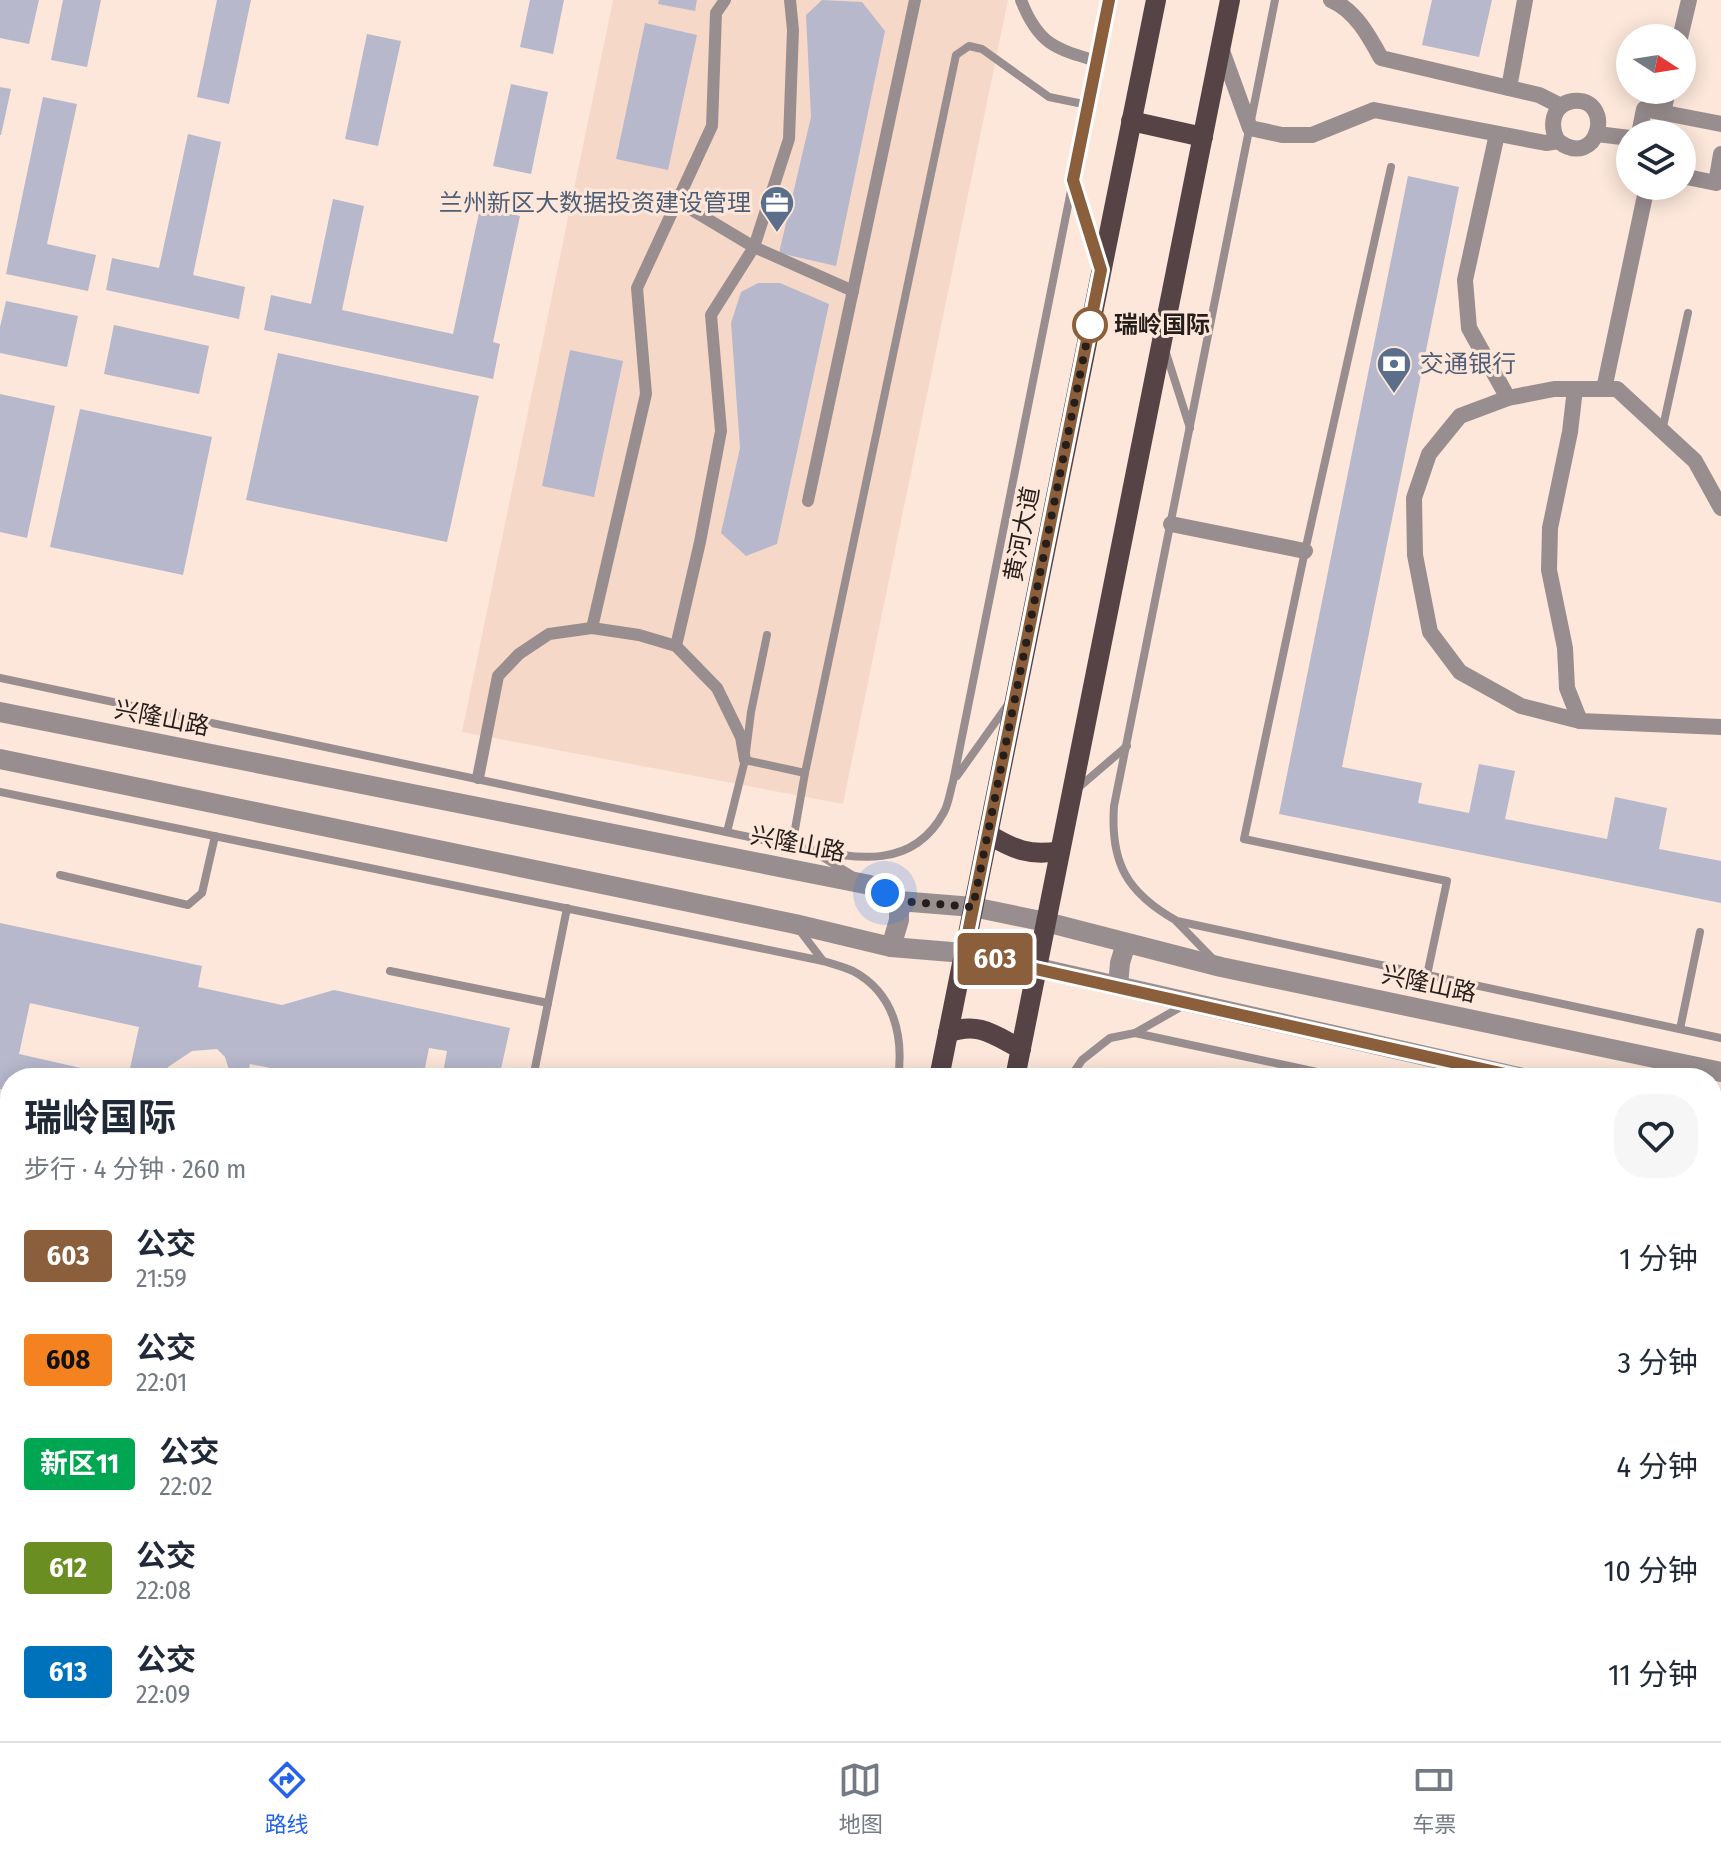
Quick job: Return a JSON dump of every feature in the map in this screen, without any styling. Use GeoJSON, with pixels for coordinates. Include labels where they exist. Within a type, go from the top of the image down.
{"type":"FeatureCollection","features":[{"type":"Feature","properties":{"kind":"main road","name":"黄河大道"},"geometry":{"type":"LineString","coordinates":[[940,1068],[1156,0]]}},
{"type":"Feature","properties":{"kind":"main road"},"geometry":{"type":"LineString","coordinates":[[1017,1068],[1230,0]]}},
{"type":"Feature","properties":{"kind":"main road"},"geometry":{"type":"LineString","coordinates":[[1131,121],[1203,137]]}},
{"type":"Feature","properties":{"kind":"main road"},"geometry":{"type":"LineString","coordinates":[[988,834],[1011,848],[1039,854],[1060,851]]}},
{"type":"Feature","properties":{"kind":"main road"},"geometry":{"type":"LineString","coordinates":[[948,1033],[965,1027],[986,1031],[1021,1049]]}},
{"type":"Feature","properties":{"kind":"street"},"geometry":{"type":"LineString","coordinates":[[592,628],[646,394],[637,288],[712,126],[716,13],[725,0]]}},
{"type":"Feature","properties":{"kind":"street"},"geometry":{"type":"LineString","coordinates":[[676,646],[721,431],[711,315],[754,247],[789,139],[793,30],[790,0]]}},
{"type":"Feature","properties":{"kind":"street"},"geometry":{"type":"LineString","coordinates":[[808,501],[915,0]]}},
{"type":"Feature","properties":{"kind":"street"},"geometry":{"type":"LineString","coordinates":[[1021,0],[1029,23],[1055,49],[1097,61]]}},
{"type":"Feature","properties":{"kind":"street"},"geometry":{"type":"LineString","coordinates":[[1331,0],[1342,5],[1368,34],[1381,58],[1539,95],[1561,106]]}},
{"type":"Feature","properties":{"kind":"street"},"geometry":{"type":"LineString","coordinates":[[1509,88],[1525,0]]}},
{"type":"Feature","properties":{"kind":"street"},"geometry":{"type":"LineString","coordinates":[[1683,24],[1689,0]]}},
{"type":"Feature","properties":{"kind":"street"},"geometry":{"type":"LineString","coordinates":[[1221,48],[1250,128],[1282,135],[1312,135],[1374,110],[1546,143],[1558,141],[1571,148],[1579,148],[1586,146],[1597,134],[1598,119],[1590,106],[1575,101],[1561,106],[1552,119],[1558,141]]}},
{"type":"Feature","properties":{"kind":"street"},"geometry":{"type":"LineString","coordinates":[[1663,113],[1665,104]]}},
{"type":"Feature","properties":{"kind":"street"},"geometry":{"type":"LineString","coordinates":[[1642,120],[1644,109],[1721,124]]}},
{"type":"Feature","properties":{"kind":"street"},"geometry":{"type":"LineString","coordinates":[[1497,134],[1465,280],[1469,328],[1508,398]]}},
{"type":"Feature","properties":{"kind":"street"},"geometry":{"type":"LineString","coordinates":[[1597,134],[1616,136]]}},
{"type":"Feature","properties":{"kind":"street"},"geometry":{"type":"LineString","coordinates":[[1696,179],[1716,183],[1721,155]]}},
{"type":"Feature","properties":{"kind":"street"},"geometry":{"type":"LineString","coordinates":[[1604,389],[1644,200]]}},
{"type":"Feature","properties":{"kind":"street"},"geometry":{"type":"LineString","coordinates":[[677,201],[754,247],[853,291]]}},
{"type":"Feature","properties":{"kind":"street"},"geometry":{"type":"LineString","coordinates":[[1721,508],[1695,461],[1617,389],[1554,389],[1508,398],[1460,416],[1429,454],[1414,498],[1415,555],[1430,632],[1460,672],[1521,706],[1580,721],[1721,727]]}},
{"type":"Feature","properties":{"kind":"street"},"geometry":{"type":"LineString","coordinates":[[1575,389],[1570,432],[1550,528],[1549,570],[1565,648],[1567,688],[1580,721]]}},
{"type":"Feature","properties":{"kind":"street"},"geometry":{"type":"LineString","coordinates":[[1171,524],[1305,551]]}},
{"type":"Feature","properties":{"kind":"street"},"geometry":{"type":"LineString","coordinates":[[478,778],[498,676],[519,654],[549,634],[592,628],[639,635],[676,646],[717,688],[741,737],[745,760]]}},
{"type":"Feature","properties":{"kind":"street","name":"兴隆山路"},"geometry":{"type":"LineString","coordinates":[[0,712],[870,885],[899,901],[973,907],[1046,922],[1221,967],[1702,1068]]}},
{"type":"Feature","properties":{"kind":"street"},"geometry":{"type":"LineString","coordinates":[[0,759],[795,924],[891,947],[964,953],[1038,968],[1479,1068]]}},
{"type":"Feature","properties":{"kind":"street"},"geometry":{"type":"LineString","coordinates":[[891,947],[899,920],[899,901]]}},
{"type":"Feature","properties":{"kind":"street"},"geometry":{"type":"LineString","coordinates":[[1118,986],[1126,943]]}},
{"type":"Feature","properties":{"kind":"lane"},"geometry":{"type":"LineString","coordinates":[[0,678],[846,857],[901,854],[925,837],[945,811],[953,782],[1109,0]]}},
{"type":"Feature","properties":{"kind":"lane"},"geometry":{"type":"LineString","coordinates":[[1221,967],[1177,921],[1152,907],[1132,887],[1118,862],[1112,835],[1114,806],[1275,0]]}},
{"type":"Feature","properties":{"kind":"lane"},"geometry":{"type":"LineString","coordinates":[[792,846],[956,55],[969,46],[982,49],[1049,97],[1088,105]]}},
{"type":"Feature","properties":{"kind":"lane"},"geometry":{"type":"LineString","coordinates":[[1391,167],[1244,839],[1447,881],[1427,975]]}},
{"type":"Feature","properties":{"kind":"lane"},"geometry":{"type":"LineString","coordinates":[[1073,180],[1101,270]]}},
{"type":"Feature","properties":{"kind":"lane"},"geometry":{"type":"LineString","coordinates":[[1662,432],[1688,313]]}},
{"type":"Feature","properties":{"kind":"lane"},"geometry":{"type":"LineString","coordinates":[[1162,342],[1190,429]]}},
{"type":"Feature","properties":{"kind":"lane"},"geometry":{"type":"LineString","coordinates":[[727,832],[745,760],[751,712],[767,635]]}},
{"type":"Feature","properties":{"kind":"lane"},"geometry":{"type":"LineString","coordinates":[[953,782],[1016,692]]}},
{"type":"Feature","properties":{"kind":"lane"},"geometry":{"type":"LineString","coordinates":[[1072,794],[1127,746]]}},
{"type":"Feature","properties":{"kind":"lane"},"geometry":{"type":"LineString","coordinates":[[745,760],[805,773]]}},
{"type":"Feature","properties":{"kind":"lane"},"geometry":{"type":"LineString","coordinates":[[0,792],[823,961],[853,971],[878,992],[895,1019],[902,1051],[899,1068]]}},
{"type":"Feature","properties":{"kind":"lane"},"geometry":{"type":"LineString","coordinates":[[60,875],[188,905],[202,893],[215,836]]}},
{"type":"Feature","properties":{"kind":"lane"},"geometry":{"type":"LineString","coordinates":[[812,850],[870,885]]}},
{"type":"Feature","properties":{"kind":"lane"},"geometry":{"type":"LineString","coordinates":[[535,1068],[567,908]]}},
{"type":"Feature","properties":{"kind":"lane"},"geometry":{"type":"LineString","coordinates":[[1177,921],[1721,1038]]}},
{"type":"Feature","properties":{"kind":"lane"},"geometry":{"type":"LineString","coordinates":[[795,924],[823,961]]}},
{"type":"Feature","properties":{"kind":"lane"},"geometry":{"type":"LineString","coordinates":[[1680,1029],[1700,932]]}},
{"type":"Feature","properties":{"kind":"lane"},"geometry":{"type":"LineString","coordinates":[[390,971],[548,1003]]}},
{"type":"Feature","properties":{"kind":"lane"},"geometry":{"type":"LineString","coordinates":[[1077,1068],[1110,1038],[1135,1033],[1191,1002]]}},
{"type":"Feature","properties":{"kind":"lane"},"geometry":{"type":"LineString","coordinates":[[1135,1033],[1298,1068]]}},
{"type":"Feature","properties":{"kind":"shaded area"},"geometry":{"type":"Polygon","coordinates":[[[613,0],[1008,0],[843,804],[462,732],[613,0]]]}},
{"type":"Feature","properties":{"kind":"building"},"geometry":{"type":"Polygon","coordinates":[[[0,0],[39,0],[29,44],[0,38],[0,0]]]}},
{"type":"Feature","properties":{"kind":"building"},"geometry":{"type":"Polygon","coordinates":[[[63,0],[101,0],[87,67],[51,60],[63,0]]]}},
{"type":"Feature","properties":{"kind":"building"},"geometry":{"type":"Polygon","coordinates":[[[217,0],[251,0],[229,104],[197,97],[217,0]]]}},
{"type":"Feature","properties":{"kind":"building"},"geometry":{"type":"Polygon","coordinates":[[[530,0],[564,0],[553,54],[520,47],[530,0]]]}},
{"type":"Feature","properties":{"kind":"building"},"geometry":{"type":"Polygon","coordinates":[[[659,0],[697,0],[695,11],[658,4],[659,0]]]}},
{"type":"Feature","properties":{"kind":"building"},"geometry":{"type":"Polygon","coordinates":[[[822,0],[862,2],[885,31],[836,266],[779,253],[811,117],[806,15],[822,0]]]}},
{"type":"Feature","properties":{"kind":"building"},"geometry":{"type":"Polygon","coordinates":[[[1432,0],[1492,0],[1479,57],[1422,45],[1432,0]]]}},
{"type":"Feature","properties":{"kind":"building"},"geometry":{"type":"Polygon","coordinates":[[[645,23],[697,35],[668,170],[616,159],[645,23]]]}},
{"type":"Feature","properties":{"kind":"building"},"geometry":{"type":"Polygon","coordinates":[[[367,34],[401,41],[378,146],[345,139],[367,34]]]}},
{"type":"Feature","properties":{"kind":"building"},"geometry":{"type":"Polygon","coordinates":[[[511,84],[548,92],[531,174],[493,166],[511,84]]]}},
{"type":"Feature","properties":{"kind":"building"},"geometry":{"type":"Polygon","coordinates":[[[0,87],[11,89],[1,135],[0,135],[0,87]]]}},
{"type":"Feature","properties":{"kind":"building"},"geometry":{"type":"Polygon","coordinates":[[[43,97],[77,104],[47,244],[96,255],[88,291],[6,274],[43,97]]]}},
{"type":"Feature","properties":{"kind":"building"},"geometry":{"type":"Polygon","coordinates":[[[188,134],[221,142],[193,275],[245,287],[239,319],[106,290],[112,258],[159,268],[188,134]]]}},
{"type":"Feature","properties":{"kind":"building"},"geometry":{"type":"Polygon","coordinates":[[[1408,176],[1459,187],[1342,767],[1422,783],[1418,803],[1469,813],[1479,764],[1515,771],[1505,819],[1607,839],[1615,797],[1667,808],[1659,849],[1721,861],[1721,903],[1279,814],[1408,176]]]}},
{"type":"Feature","properties":{"kind":"building"},"geometry":{"type":"Polygon","coordinates":[[[333,199],[364,206],[342,310],[453,334],[480,208],[520,216],[493,342],[500,344],[493,379],[264,330],[271,295],[311,304],[333,199]]]}},
{"type":"Feature","properties":{"kind":"building"},"geometry":{"type":"Polygon","coordinates":[[[758,283],[780,283],[829,304],[777,544],[746,556],[721,533],[740,448],[731,323],[741,292],[758,283]]]}},
{"type":"Feature","properties":{"kind":"building"},"geometry":{"type":"Polygon","coordinates":[[[6,301],[78,316],[67,367],[0,353],[0,327],[6,301]]]}},
{"type":"Feature","properties":{"kind":"building"},"geometry":{"type":"Polygon","coordinates":[[[114,325],[209,346],[199,394],[104,374],[114,325]]]}},
{"type":"Feature","properties":{"kind":"building"},"geometry":{"type":"Polygon","coordinates":[[[570,350],[623,361],[594,497],[542,486],[570,350]]]}},
{"type":"Feature","properties":{"kind":"building"},"geometry":{"type":"Polygon","coordinates":[[[278,353],[479,396],[447,542],[246,500],[278,353]]]}},
{"type":"Feature","properties":{"kind":"building"},"geometry":{"type":"Polygon","coordinates":[[[0,394],[55,406],[27,538],[0,532],[0,394]]]}},
{"type":"Feature","properties":{"kind":"building"},"geometry":{"type":"Polygon","coordinates":[[[80,409],[212,437],[183,575],[50,547],[80,409]]]}},
{"type":"Feature","properties":{"kind":"building"},"geometry":{"type":"Polygon","coordinates":[[[0,923],[202,966],[198,987],[282,1005],[334,990],[510,1028],[501,1068],[444,1068],[447,1051],[429,1048],[425,1068],[270,1068],[250,1064],[249,1068],[228,1068],[225,1057],[217,1049],[192,1051],[167,1068],[130,1068],[139,1027],[30,1003],[19,1054],[81,1068],[0,1068],[0,923]]]}},
{"type":"Feature","properties":{"kind":"bus line","name":"603"},"geometry":{"type":"LineString","coordinates":[[1109,0],[1073,180],[1101,270],[964,953],[1479,1068]]}},
{"type":"Feature","properties":{"kind":"place","name":"兰州新区大数据投资建设管理"},"geometry":{"type":"Point","coordinates":[777,234]}},
{"type":"Feature","properties":{"kind":"place","name":"瑞岭国际"},"geometry":{"type":"Point","coordinates":[1090,325]}},
{"type":"Feature","properties":{"kind":"place","name":"交通银行"},"geometry":{"type":"Point","coordinates":[1394,395]}},
{"type":"Feature","properties":{"kind":"route"},"geometry":{"type":"LineString","coordinates":[[885,893],[899,901],[973,907],[1090,325]]}}]}
